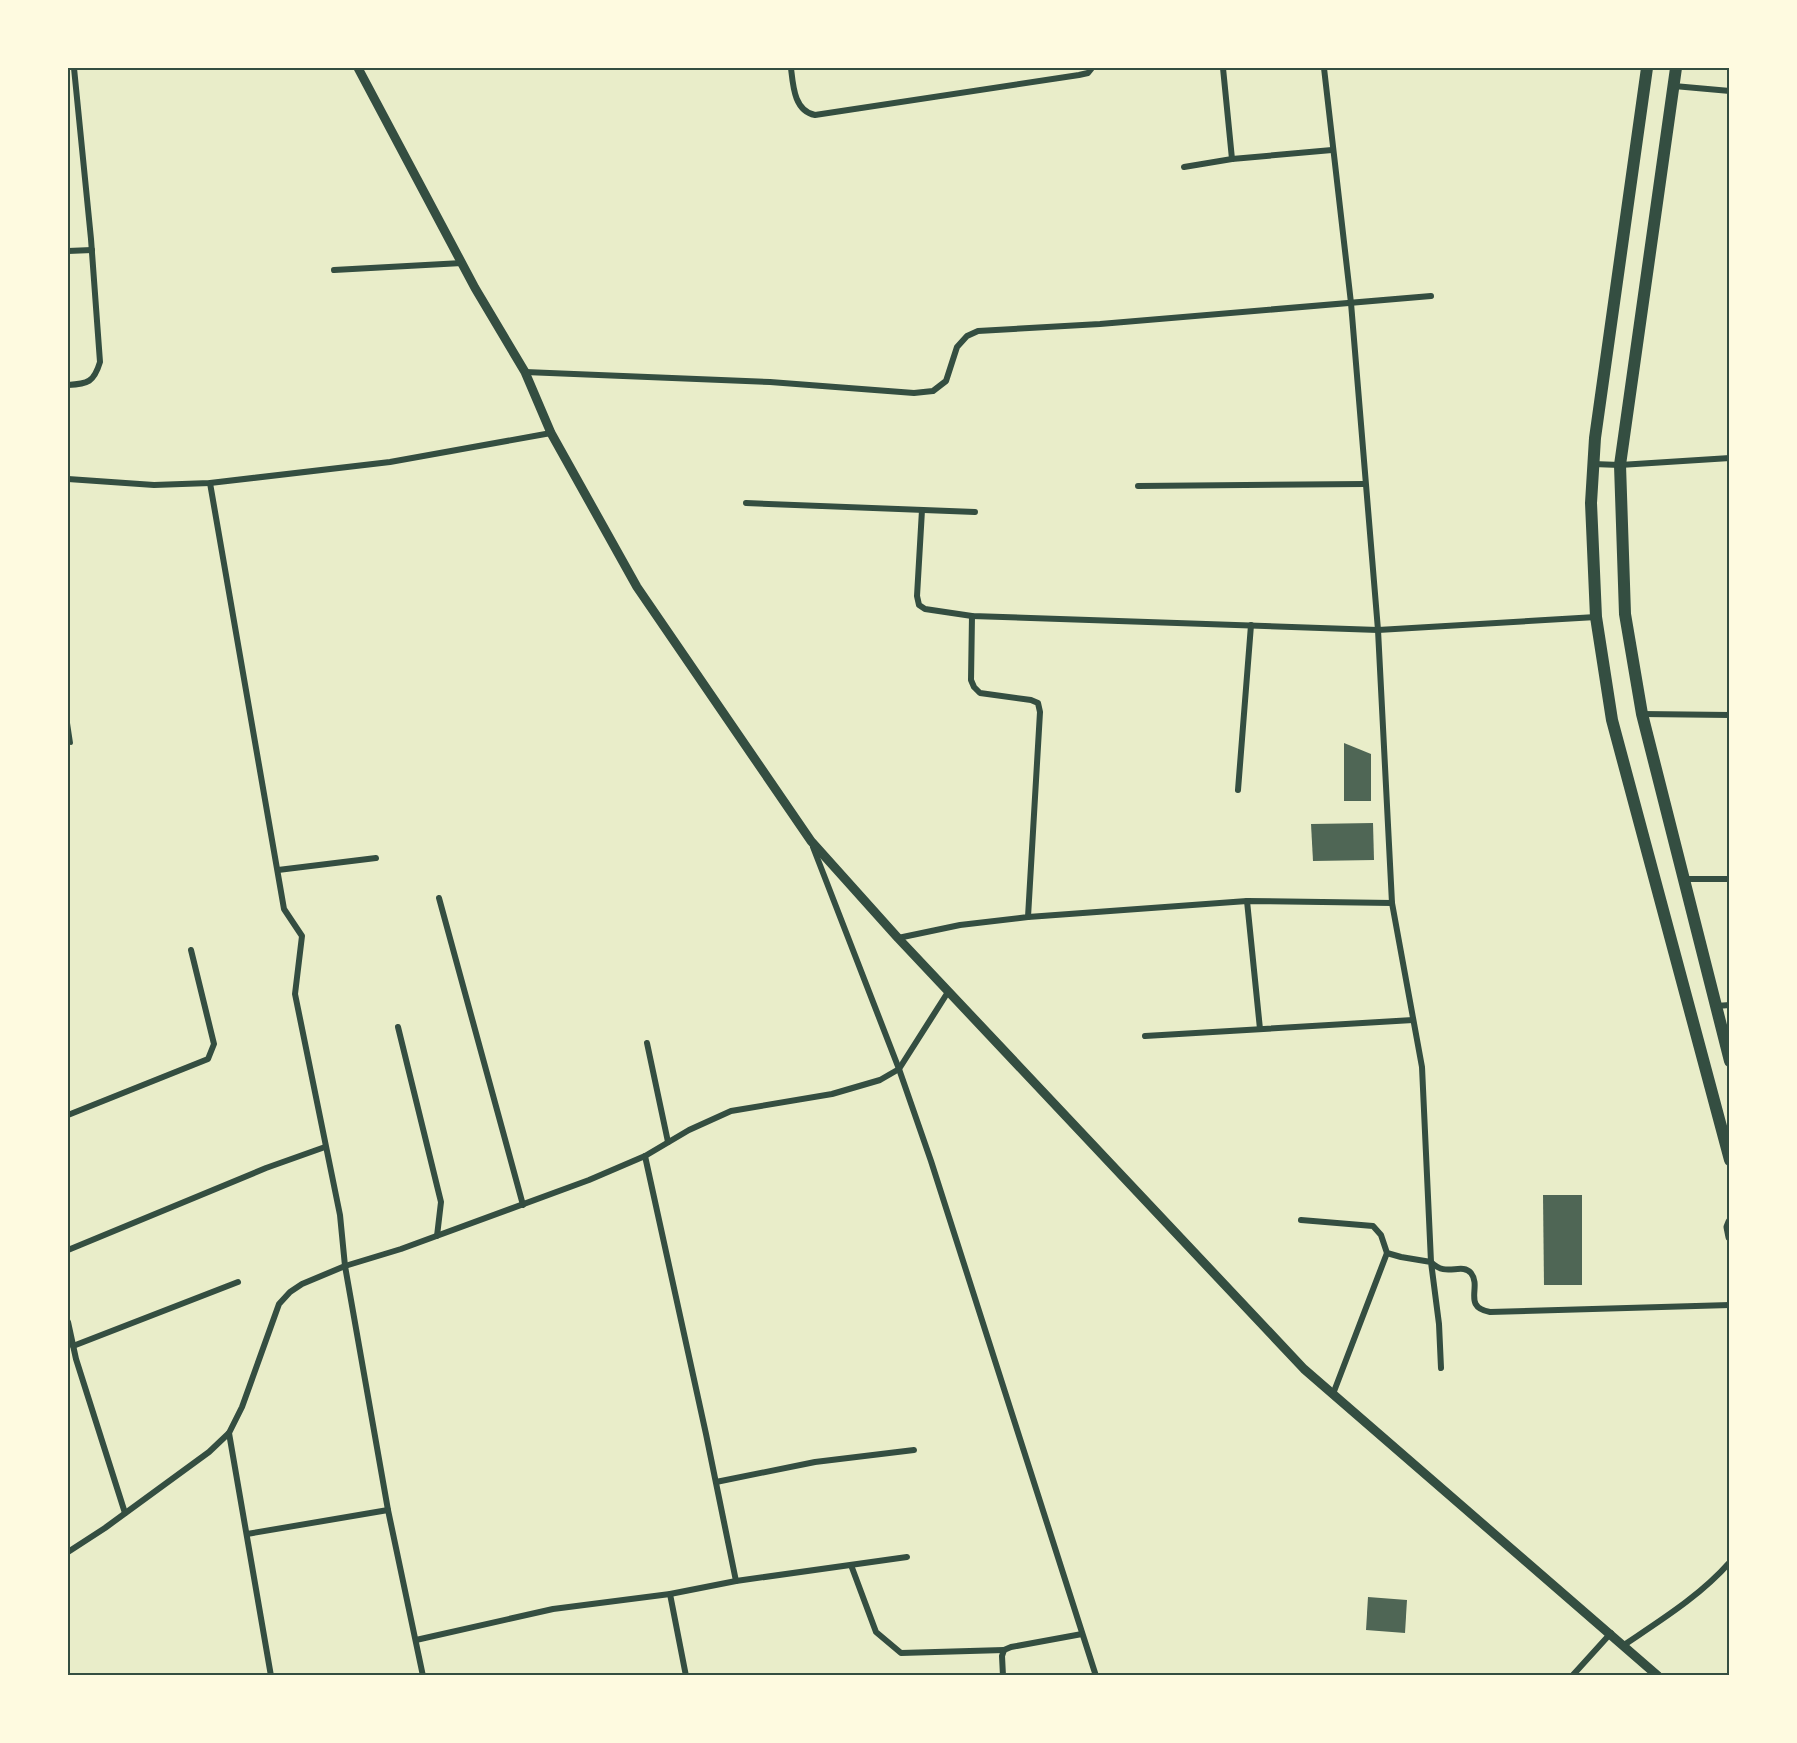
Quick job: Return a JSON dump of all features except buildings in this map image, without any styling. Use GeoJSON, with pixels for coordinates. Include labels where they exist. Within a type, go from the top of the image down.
{"type":"FeatureCollection","features":[{"type":"Feature","properties":{"kind":"highway"},"geometry":{"type":"LineString","coordinates":[[1647,68],[1595,438],[1591,514],[1596,617],[1612,720],[1730,1160]]}},
{"type":"Feature","properties":{"kind":"highway"},"geometry":{"type":"LineString","coordinates":[[1676,68],[1620,465],[1625,614],[1642,714],[1730,1061]]}},
{"type":"Feature","properties":{"kind":"street"},"geometry":{"type":"LineString","coordinates":[[68,384],[84,384],[96,375],[100,362],[92,250],[74,68]]}},
{"type":"Feature","properties":{"kind":"street"},"geometry":{"type":"LineString","coordinates":[[358,68],[462,263],[525,372],[551,434],[637,587],[811,841],[948,992],[1304,1369],[1658,1676]]}},
{"type":"Feature","properties":{"kind":"street"},"geometry":{"type":"LineString","coordinates":[[791,68],[800,106],[809,114],[815,115],[1079,75],[1088,73],[1092,68]]}},
{"type":"Feature","properties":{"kind":"street"},"geometry":{"type":"LineString","coordinates":[[1223,68],[1232,159]]}},
{"type":"Feature","properties":{"kind":"street"},"geometry":{"type":"LineString","coordinates":[[1324,68],[1350,303],[1378,630],[1392,903],[1422,1067],[1431,1262],[1439,1324],[1441,1368]]}},
{"type":"Feature","properties":{"kind":"street"},"geometry":{"type":"LineString","coordinates":[[1674,86],[1730,91]]}},
{"type":"Feature","properties":{"kind":"street"},"geometry":{"type":"LineString","coordinates":[[1184,167],[1232,159],[1332,150]]}},
{"type":"Feature","properties":{"kind":"street"},"geometry":{"type":"LineString","coordinates":[[68,251],[92,250]]}},
{"type":"Feature","properties":{"kind":"street"},"geometry":{"type":"LineString","coordinates":[[334,270],[462,263]]}},
{"type":"Feature","properties":{"kind":"street"},"geometry":{"type":"LineString","coordinates":[[525,372],[770,382],[914,393],[933,391],[946,381],[957,347],[967,336],[978,330],[1100,324],[1431,297]]}},
{"type":"Feature","properties":{"kind":"street"},"geometry":{"type":"LineString","coordinates":[[68,479],[154,484],[210,483],[390,462],[551,434]]}},
{"type":"Feature","properties":{"kind":"street"},"geometry":{"type":"LineString","coordinates":[[1593,464],[1620,465],[1730,458]]}},
{"type":"Feature","properties":{"kind":"street"},"geometry":{"type":"LineString","coordinates":[[210,483],[284,909],[302,936],[295,994],[340,1215],[345,1266],[388,1510],[423,1676]]}},
{"type":"Feature","properties":{"kind":"street"},"geometry":{"type":"LineString","coordinates":[[1138,486],[1364,484]]}},
{"type":"Feature","properties":{"kind":"street"},"geometry":{"type":"LineString","coordinates":[[746,502],[975,512]]}},
{"type":"Feature","properties":{"kind":"street"},"geometry":{"type":"LineString","coordinates":[[922,510],[917,596],[920,605],[925,609],[972,616],[1378,630],[1596,617]]}},
{"type":"Feature","properties":{"kind":"street"},"geometry":{"type":"LineString","coordinates":[[972,616],[971,680],[974,687],[980,693],[1031,700],[1038,703],[1040,712],[1028,917]]}},
{"type":"Feature","properties":{"kind":"street"},"geometry":{"type":"LineString","coordinates":[[1238,790],[1251,625]]}},
{"type":"Feature","properties":{"kind":"street"},"geometry":{"type":"LineString","coordinates":[[1642,714],[1730,715]]}},
{"type":"Feature","properties":{"kind":"street"},"geometry":{"type":"LineString","coordinates":[[811,841],[899,1069],[931,1161],[1096,1676]]}},
{"type":"Feature","properties":{"kind":"street"},"geometry":{"type":"LineString","coordinates":[[278,870],[376,858]]}},
{"type":"Feature","properties":{"kind":"street"},"geometry":{"type":"LineString","coordinates":[[1682,879],[1730,879]]}},
{"type":"Feature","properties":{"kind":"street"},"geometry":{"type":"LineString","coordinates":[[439,898],[523,1205]]}},
{"type":"Feature","properties":{"kind":"street"},"geometry":{"type":"LineString","coordinates":[[898,938],[960,925],[1028,917],[1247,901],[1392,903]]}},
{"type":"Feature","properties":{"kind":"street"},"geometry":{"type":"LineString","coordinates":[[1247,901],[1260,1029]]}},
{"type":"Feature","properties":{"kind":"street"},"geometry":{"type":"LineString","coordinates":[[68,1115],[208,1059],[214,1044],[191,950]]}},
{"type":"Feature","properties":{"kind":"street"},"geometry":{"type":"LineString","coordinates":[[68,1552],[105,1528],[209,1452],[229,1433],[242,1407],[279,1304],[290,1292],[302,1284],[345,1266],[523,1205],[645,1156],[711,1119],[731,1111],[832,1094],[880,1080],[899,1069],[948,992]]}},
{"type":"Feature","properties":{"kind":"street"},"geometry":{"type":"LineString","coordinates":[[1716,1006],[1730,1005]]}},
{"type":"Feature","properties":{"kind":"street"},"geometry":{"type":"LineString","coordinates":[[1145,1036],[1413,1020]]}},
{"type":"Feature","properties":{"kind":"street"},"geometry":{"type":"LineString","coordinates":[[398,1027],[441,1202],[437,1236]]}},
{"type":"Feature","properties":{"kind":"street"},"geometry":{"type":"LineString","coordinates":[[647,1043],[668,1142]]}},
{"type":"Feature","properties":{"kind":"street"},"geometry":{"type":"LineString","coordinates":[[68,1250],[266,1167],[325,1147]]}},
{"type":"Feature","properties":{"kind":"street"},"geometry":{"type":"LineString","coordinates":[[645,1156],[736,1581]]}},
{"type":"Feature","properties":{"kind":"street"},"geometry":{"type":"LineString","coordinates":[[1301,1220],[1373,1227],[1381,1235],[1387,1253],[1333,1394]]}},
{"type":"Feature","properties":{"kind":"street"},"geometry":{"type":"LineString","coordinates":[[1730,1222],[1728,1227],[1730,1237]]}},
{"type":"Feature","properties":{"kind":"street"},"geometry":{"type":"LineString","coordinates":[[1387,1253],[1431,1262],[1444,1270],[1470,1271],[1473,1277],[1474,1302],[1481,1311],[1730,1305]]}},
{"type":"Feature","properties":{"kind":"street"},"geometry":{"type":"LineString","coordinates":[[73,1346],[238,1282]]}},
{"type":"Feature","properties":{"kind":"street"},"geometry":{"type":"LineString","coordinates":[[68,1322],[76,1359],[125,1513]]}},
{"type":"Feature","properties":{"kind":"street"},"geometry":{"type":"LineString","coordinates":[[68,1362],[76,1359]]}},
{"type":"Feature","properties":{"kind":"street"},"geometry":{"type":"LineString","coordinates":[[229,1433],[271,1676]]}},
{"type":"Feature","properties":{"kind":"street"},"geometry":{"type":"LineString","coordinates":[[716,1482],[816,1462],[914,1450]]}},
{"type":"Feature","properties":{"kind":"street"},"geometry":{"type":"LineString","coordinates":[[247,1534],[388,1510]]}},
{"type":"Feature","properties":{"kind":"street"},"geometry":{"type":"LineString","coordinates":[[416,1640],[554,1609],[670,1594],[736,1581],[907,1557]]}},
{"type":"Feature","properties":{"kind":"street"},"geometry":{"type":"LineString","coordinates":[[1624,1645],[1680,1607],[1730,1562]]}},
{"type":"Feature","properties":{"kind":"street"},"geometry":{"type":"LineString","coordinates":[[851,1565],[876,1632],[901,1653],[1004,1650],[1082,1634]]}},
{"type":"Feature","properties":{"kind":"street"},"geometry":{"type":"LineString","coordinates":[[670,1594],[686,1676]]}},
{"type":"Feature","properties":{"kind":"street"},"geometry":{"type":"LineString","coordinates":[[1572,1676],[1611,1633]]}},
{"type":"Feature","properties":{"kind":"street"},"geometry":{"type":"LineString","coordinates":[[1003,1676],[1004,1650]]}},
{"type":"Feature","properties":{"kind":"lane"},"geometry":{"type":"LineString","coordinates":[[68,723],[71,743]]}}]}
